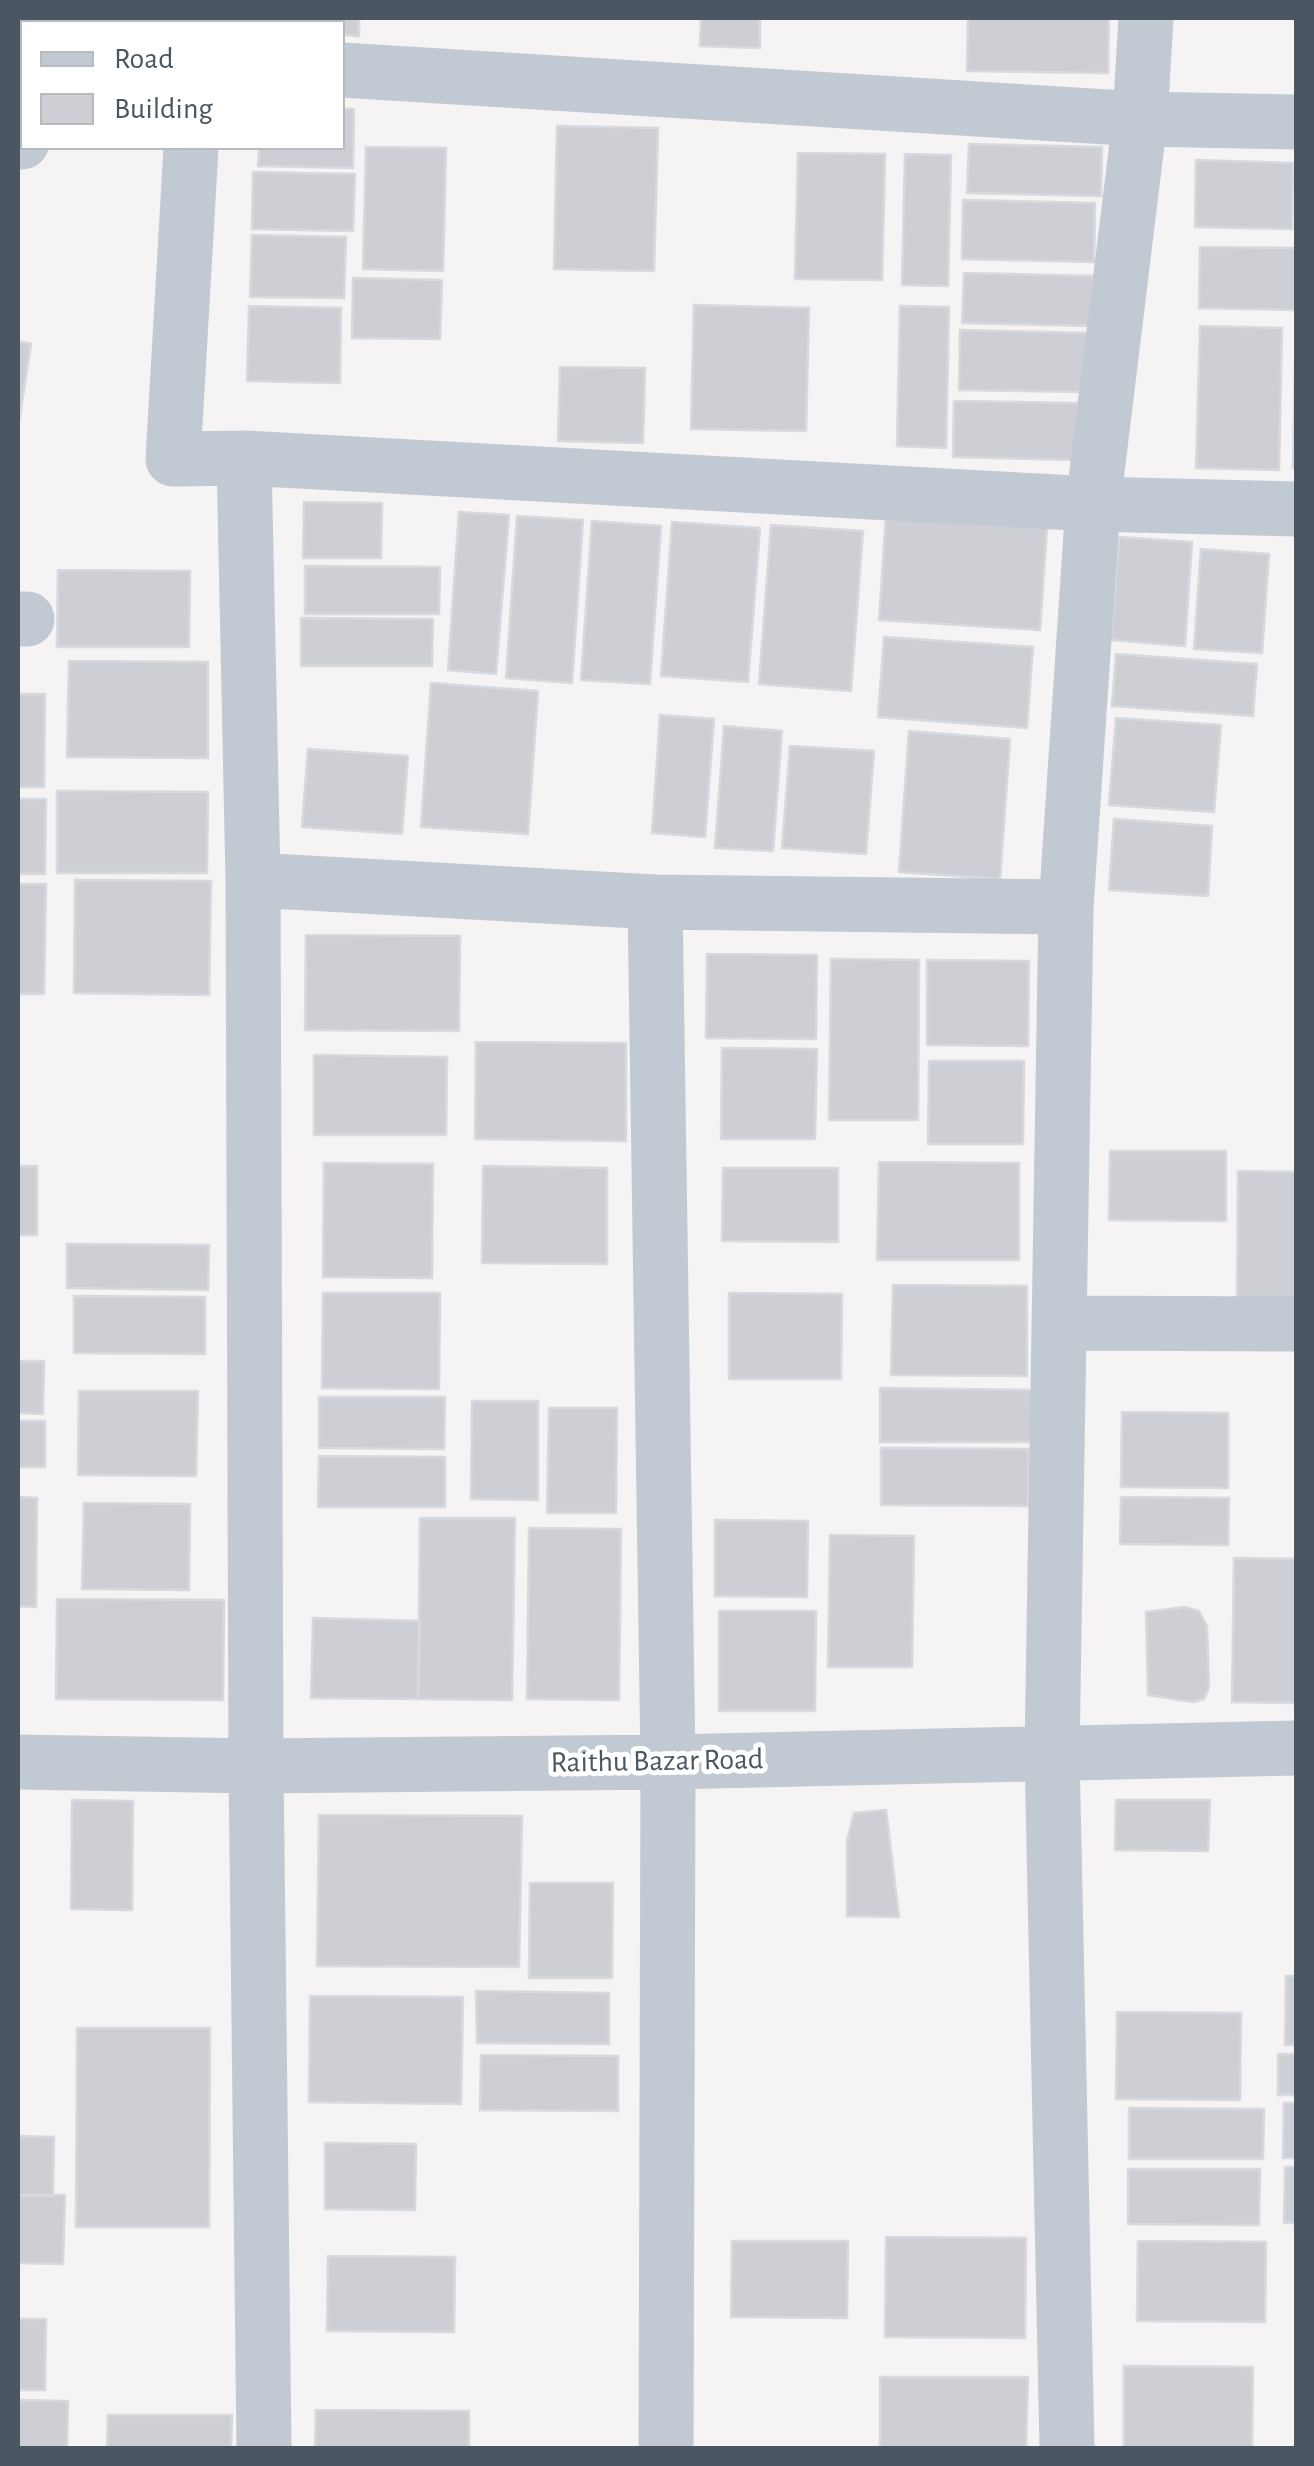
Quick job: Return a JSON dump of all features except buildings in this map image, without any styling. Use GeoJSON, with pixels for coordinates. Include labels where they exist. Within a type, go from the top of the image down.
{"type":"FeatureCollection","features":[{"type":"Feature","properties":{"kind":"street"},"geometry":{"type":"LineString","coordinates":[[1068,2448],[1052,1753],[1066,907],[1093,504],[1140,119],[1146,18]]}},
{"type":"Feature","properties":{"kind":"street"},"geometry":{"type":"LineString","coordinates":[[345,70],[1140,119],[1296,122]]}},
{"type":"Feature","properties":{"kind":"street"},"geometry":{"type":"LineString","coordinates":[[191,150],[173,459],[244,458],[1093,504],[1296,508]]}},
{"type":"Feature","properties":{"kind":"street"},"geometry":{"type":"LineString","coordinates":[[244,458],[253,880],[256,1766],[264,2448]]}},
{"type":"Feature","properties":{"kind":"street"},"geometry":{"type":"LineString","coordinates":[[253,880],[655,902],[1066,907]]}},
{"type":"Feature","properties":{"kind":"street"},"geometry":{"type":"LineString","coordinates":[[655,902],[668,1762],[666,2448]]}},
{"type":"Feature","properties":{"kind":"street"},"geometry":{"type":"LineString","coordinates":[[1059,1322],[1296,1324]]}},
{"type":"Feature","properties":{"kind":"street","name":"Raithu Bazar Road"},"geometry":{"type":"LineString","coordinates":[[18,1762],[256,1766],[668,1762],[1296,1748]]}}]}
